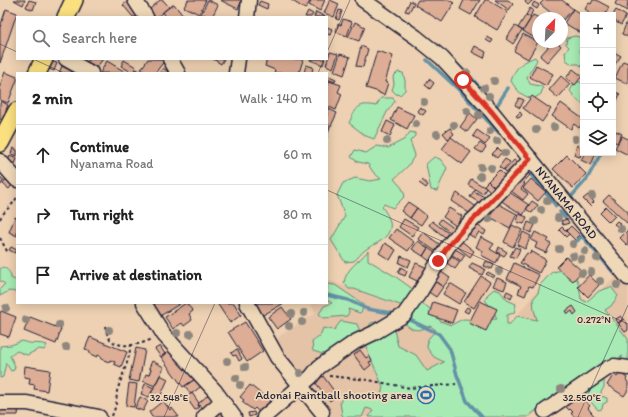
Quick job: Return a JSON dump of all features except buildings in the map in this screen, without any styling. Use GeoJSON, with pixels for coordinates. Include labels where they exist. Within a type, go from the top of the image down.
{"type":"FeatureCollection","features":[{"type":"Feature","properties":{"kind":"main road"},"geometry":{"type":"LineString","coordinates":[[66,16],[74,0]]}},
{"type":"Feature","properties":{"kind":"main road"},"geometry":{"type":"LineString","coordinates":[[38,72],[44,60]]}},
{"type":"Feature","properties":{"kind":"main road"},"geometry":{"type":"LineString","coordinates":[[0,143],[16,113]]}},
{"type":"Feature","properties":{"kind":"street"},"geometry":{"type":"LineString","coordinates":[[135,0],[145,16]]}},
{"type":"Feature","properties":{"kind":"street"},"geometry":{"type":"LineString","coordinates":[[247,16],[249,0]]}},
{"type":"Feature","properties":{"kind":"street","name":"NYANAMA ROAD"},"geometry":{"type":"LineString","coordinates":[[363,0],[416,37],[442,58],[492,112],[628,278]]}},
{"type":"Feature","properties":{"kind":"street"},"geometry":{"type":"LineString","coordinates":[[68,60],[89,72]]}},
{"type":"Feature","properties":{"kind":"street"},"geometry":{"type":"LineString","coordinates":[[171,60],[177,72]]}},
{"type":"Feature","properties":{"kind":"street"},"geometry":{"type":"LineString","coordinates":[[236,72],[238,60]]}},
{"type":"Feature","properties":{"kind":"street"},"geometry":{"type":"LineString","coordinates":[[264,417],[311,377],[319,367],[355,342],[374,333],[404,315],[448,246],[530,159]]}},
{"type":"Feature","properties":{"kind":"street"},"geometry":{"type":"LineString","coordinates":[[0,161],[16,179]]}},
{"type":"Feature","properties":{"kind":"street"},"geometry":{"type":"LineString","coordinates":[[145,304],[162,332],[234,417]]}},
{"type":"Feature","properties":{"kind":"street"},"geometry":{"type":"LineString","coordinates":[[248,304],[277,357],[322,412]]}},
{"type":"Feature","properties":{"kind":"street"},"geometry":{"type":"LineString","coordinates":[[544,411],[608,368],[614,366],[628,368]]}},
{"type":"Feature","properties":{"kind":"street"},"geometry":{"type":"LineString","coordinates":[[204,417],[222,401]]}},
{"type":"Feature","properties":{"kind":"street"},"geometry":{"type":"LineString","coordinates":[[0,403],[38,405],[99,417]]}},
{"type":"Feature","properties":{"kind":"path"},"geometry":{"type":"LineString","coordinates":[[0,219],[4,212],[14,204],[16,199]]}},
{"type":"Feature","properties":{"kind":"path"},"geometry":{"type":"LineString","coordinates":[[0,238],[8,253]]}},
{"type":"Feature","properties":{"kind":"path"},"geometry":{"type":"LineString","coordinates":[[105,326],[108,338],[121,345],[138,345],[147,342],[162,332]]}},
{"type":"Feature","properties":{"kind":"path"},"geometry":{"type":"LineString","coordinates":[[111,417],[116,405],[117,391],[128,360],[130,345]]}},
{"type":"Feature","properties":{"kind":"path"},"geometry":{"type":"LineString","coordinates":[[319,367],[329,376],[368,380],[410,388],[456,384]]}},
{"type":"Feature","properties":{"kind":"shaded area"},"geometry":{"type":"Polygon","coordinates":[[[554,269],[588,302],[617,275],[628,287],[628,351],[617,362],[544,406],[531,417],[318,417],[274,347],[276,340],[281,335],[316,313],[311,304],[328,304],[328,280],[498,340],[554,269]]]}},
{"type":"Feature","properties":{"kind":"green space"},"geometry":{"type":"Polygon","coordinates":[[[575,36],[580,37],[580,65],[572,64],[566,60],[565,52],[569,47],[568,38],[575,36]]]}},
{"type":"Feature","properties":{"kind":"green space"},"geometry":{"type":"Polygon","coordinates":[[[535,57],[537,60],[527,77],[530,84],[543,88],[541,94],[533,99],[520,93],[511,81],[517,68],[526,61],[535,57]]]}},
{"type":"Feature","properties":{"kind":"green space"},"geometry":{"type":"Polygon","coordinates":[[[398,72],[403,73],[405,81],[405,90],[400,95],[396,94],[392,90],[394,84],[393,77],[398,72]]]}},
{"type":"Feature","properties":{"kind":"green space"},"geometry":{"type":"Polygon","coordinates":[[[575,82],[580,82],[580,102],[579,102],[570,91],[575,82]]]}},
{"type":"Feature","properties":{"kind":"green space"},"geometry":{"type":"Polygon","coordinates":[[[381,98],[393,98],[395,101],[387,112],[374,139],[366,136],[349,123],[358,107],[365,105],[376,106],[381,98]]]}},
{"type":"Feature","properties":{"kind":"green space"},"geometry":{"type":"Polygon","coordinates":[[[410,132],[415,133],[415,136],[410,141],[415,155],[408,166],[394,179],[402,188],[405,196],[393,208],[384,204],[382,207],[388,216],[390,224],[389,232],[382,240],[365,250],[354,261],[345,262],[331,240],[345,216],[337,195],[343,183],[355,178],[370,181],[381,179],[373,172],[368,164],[358,162],[351,157],[355,150],[366,153],[377,146],[388,148],[405,139],[410,132]]]}},
{"type":"Feature","properties":{"kind":"green space"},"geometry":{"type":"Polygon","coordinates":[[[434,157],[440,159],[447,168],[437,191],[431,190],[426,164],[434,157]]]}},
{"type":"Feature","properties":{"kind":"green space"},"geometry":{"type":"Polygon","coordinates":[[[368,251],[368,260],[396,277],[421,295],[418,301],[429,308],[440,321],[451,325],[463,319],[497,319],[493,310],[485,300],[488,294],[494,289],[500,291],[507,300],[516,304],[514,313],[507,315],[507,324],[510,324],[517,316],[537,320],[533,299],[538,293],[540,285],[552,272],[568,269],[572,272],[578,282],[581,299],[586,302],[599,291],[611,287],[618,296],[611,306],[605,310],[628,339],[628,364],[617,362],[623,356],[612,361],[541,406],[528,417],[369,417],[373,410],[366,408],[362,417],[344,417],[342,415],[340,402],[345,394],[358,393],[366,397],[371,392],[377,395],[380,399],[383,387],[368,352],[365,333],[371,323],[389,319],[394,330],[398,346],[416,355],[427,371],[444,362],[434,357],[427,348],[428,339],[436,330],[430,326],[417,330],[411,328],[401,320],[406,307],[354,289],[349,289],[344,283],[350,269],[368,251]]]}},
{"type":"Feature","properties":{"kind":"green space"},"geometry":{"type":"Polygon","coordinates":[[[3,267],[9,271],[11,278],[16,280],[16,292],[9,291],[0,296],[0,289],[5,284],[0,281],[0,269],[3,267]]]}},
{"type":"Feature","properties":{"kind":"green space"},"geometry":{"type":"Polygon","coordinates":[[[328,284],[335,285],[363,304],[362,311],[360,313],[348,309],[349,312],[347,316],[324,318],[319,314],[324,306],[332,303],[328,301],[328,284]]]}},
{"type":"Feature","properties":{"kind":"green space"},"geometry":{"type":"Polygon","coordinates":[[[341,321],[357,324],[361,334],[329,356],[313,351],[312,342],[320,336],[323,328],[334,330],[341,321]]]}},
{"type":"Feature","properties":{"kind":"green space"},"geometry":{"type":"Polygon","coordinates":[[[22,341],[47,345],[44,350],[39,349],[27,355],[17,351],[10,356],[15,366],[14,370],[11,371],[6,363],[3,377],[0,378],[0,346],[11,345],[22,341]]]}},
{"type":"Feature","properties":{"kind":"green space"},"geometry":{"type":"Polygon","coordinates":[[[604,379],[604,387],[601,392],[601,396],[607,398],[607,402],[603,404],[602,409],[598,410],[583,393],[604,379]]]}},
{"type":"Feature","properties":{"kind":"waterway"},"geometry":{"type":"LineString","coordinates":[[427,60],[458,89],[499,133]]}},
{"type":"Feature","properties":{"kind":"waterway"},"geometry":{"type":"LineString","coordinates":[[457,64],[463,70]]}},
{"type":"Feature","properties":{"kind":"waterway"},"geometry":{"type":"LineString","coordinates":[[471,77],[489,99]]}},
{"type":"Feature","properties":{"kind":"waterway"},"geometry":{"type":"LineString","coordinates":[[493,103],[496,107],[508,88]]}},
{"type":"Feature","properties":{"kind":"waterway"},"geometry":{"type":"LineString","coordinates":[[568,196],[570,198],[587,179],[599,156]]}},
{"type":"Feature","properties":{"kind":"waterway"},"geometry":{"type":"LineString","coordinates":[[528,171],[556,206]]}},
{"type":"Feature","properties":{"kind":"waterway"},"geometry":{"type":"LineString","coordinates":[[560,212],[565,217]]}},
{"type":"Feature","properties":{"kind":"waterway"},"geometry":{"type":"LineString","coordinates":[[577,241],[582,236],[613,272]]}},
{"type":"Feature","properties":{"kind":"waterway"},"geometry":{"type":"LineString","coordinates":[[328,295],[348,300],[367,309],[397,314]]}},
{"type":"Feature","properties":{"kind":"waterway"},"geometry":{"type":"LineString","coordinates":[[406,318],[439,334],[450,349],[457,375],[467,401],[482,417]]}},
{"type":"Feature","properties":{"kind":"place","name":"Adonai Paintball shooting area"},"geometry":{"type":"Point","coordinates":[426,395]}},
{"type":"Feature","properties":{"kind":"route"},"geometry":{"type":"LineString","coordinates":[[438,261],[448,246],[463,229],[530,159],[492,112],[463,80]]}}]}
